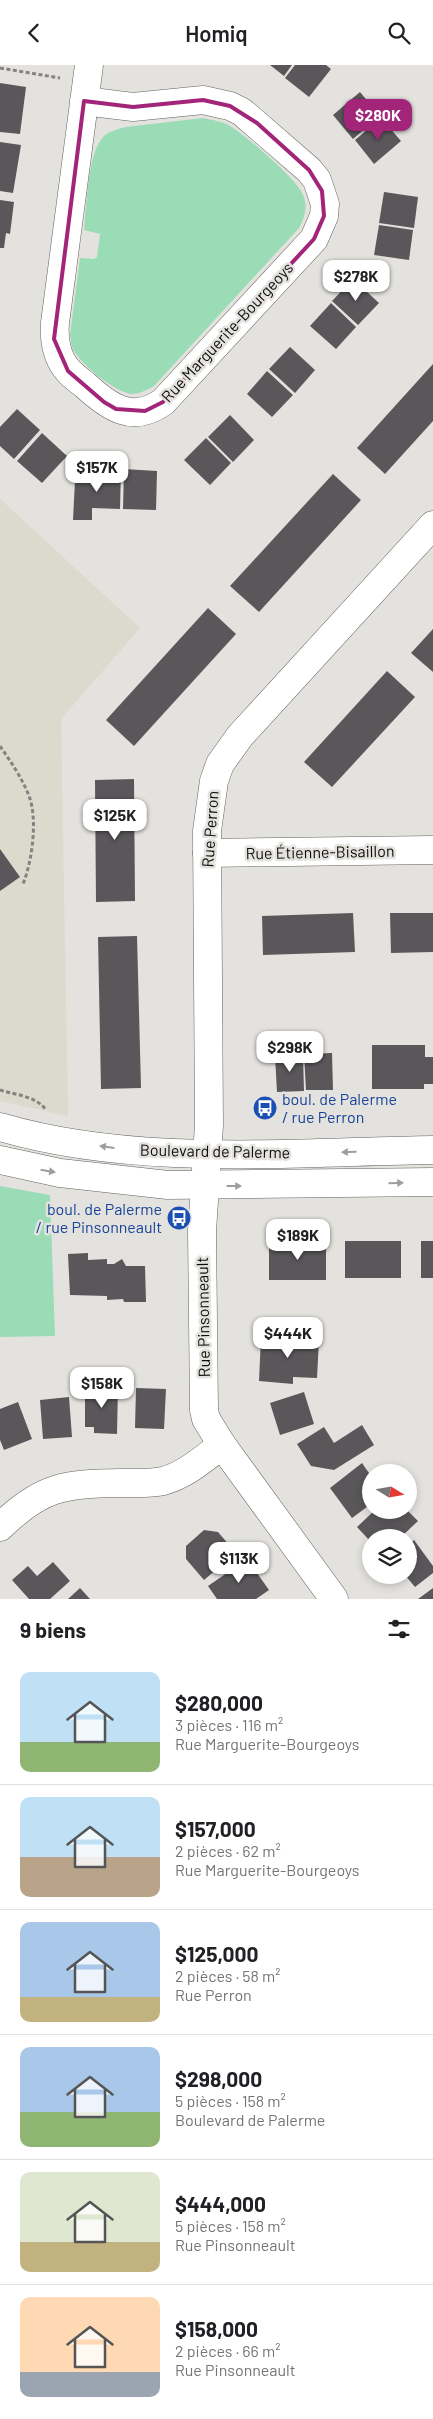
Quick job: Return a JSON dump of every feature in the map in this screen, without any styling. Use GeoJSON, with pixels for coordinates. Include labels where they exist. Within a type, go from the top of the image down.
{"type":"FeatureCollection","features":[{"type":"Feature","properties":{"kind":"street","name":"Rue Marguerite-Bourgeoys"},"geometry":{"type":"LineString","coordinates":[[84,101],[133,107],[203,100],[230,106],[256,123],[309,171],[317,180],[324,198],[324,216],[314,239],[163,402],[145,411],[131,412],[116,409],[104,402],[68,371],[61,362],[54,339],[54,323],[84,101],[89,65]]}},
{"type":"Feature","properties":{"kind":"street","name":"Rue Perron"},"geometry":{"type":"LineString","coordinates":[[205,1186],[209,1109],[207,853],[209,803],[214,781],[220,764],[230,748],[433,525]]}},
{"type":"Feature","properties":{"kind":"street","name":"Rue Étienne-Bisaillon"},"geometry":{"type":"LineString","coordinates":[[207,853],[433,850]]}},
{"type":"Feature","properties":{"kind":"street","name":"Boulevard de Palerme"},"geometry":{"type":"LineString","coordinates":[[0,1127],[42,1137],[161,1153],[433,1150]]}},
{"type":"Feature","properties":{"kind":"street","name":"Boulevard de Palerme"},"geometry":{"type":"LineString","coordinates":[[0,1161],[100,1178],[168,1185],[433,1182]]}},
{"type":"Feature","properties":{"kind":"street","name":"Rue Pinsonneault"},"geometry":{"type":"LineString","coordinates":[[205,1186],[202,1231],[204,1410],[206,1419],[222,1445],[334,1599]]}},
{"type":"Feature","properties":{"kind":"street"},"geometry":{"type":"LineString","coordinates":[[0,1527],[20,1508],[38,1496],[59,1487],[78,1483],[163,1481],[189,1469],[222,1445]]}},
{"type":"Feature","properties":{"kind":"path"},"geometry":{"type":"LineString","coordinates":[[0,68],[66,79]]}},
{"type":"Feature","properties":{"kind":"path"},"geometry":{"type":"LineString","coordinates":[[0,746],[17,771],[30,798],[33,818],[31,849],[29,870],[23,884]]}},
{"type":"Feature","properties":{"kind":"highlighted area"},"geometry":{"type":"Polygon","coordinates":[[[203,100],[230,106],[257,123],[309,170],[322,191],[324,216],[314,239],[163,402],[145,411],[116,409],[104,402],[68,371],[54,339],[84,101],[133,107],[203,100]]]}},
{"type":"Feature","properties":{"kind":"shaded area"},"geometry":{"type":"Polygon","coordinates":[[[0,499],[140,628],[61,719],[68,1116],[0,1101],[0,499]]]}},
{"type":"Feature","properties":{"kind":"green space"},"geometry":{"type":"Polygon","coordinates":[[[203,118],[230,126],[258,147],[281,169],[303,195],[306,208],[304,216],[299,228],[154,386],[139,393],[126,393],[98,376],[82,361],[72,347],[70,335],[80,258],[94,259],[97,257],[100,234],[84,230],[89,180],[94,154],[104,136],[117,129],[203,118]]]}},
{"type":"Feature","properties":{"kind":"green space"},"geometry":{"type":"Polygon","coordinates":[[[0,1186],[50,1195],[55,1336],[0,1337],[0,1186]]]}},
{"type":"Feature","properties":{"kind":"building"},"geometry":{"type":"Polygon","coordinates":[[[270,65],[292,65],[284,76],[270,65]]]}},
{"type":"Feature","properties":{"kind":"building"},"geometry":{"type":"Polygon","coordinates":[[[295,65],[326,65],[331,69],[309,97],[285,78],[295,65]]]}},
{"type":"Feature","properties":{"kind":"building"},"geometry":{"type":"Polygon","coordinates":[[[0,83],[26,87],[20,134],[0,132],[0,83]]]}},
{"type":"Feature","properties":{"kind":"building"},"geometry":{"type":"Polygon","coordinates":[[[360,92],[380,116],[353,139],[333,115],[360,92]]]}},
{"type":"Feature","properties":{"kind":"building"},"geometry":{"type":"Polygon","coordinates":[[[381,118],[401,141],[374,164],[355,140],[381,118]]]}},
{"type":"Feature","properties":{"kind":"building"},"geometry":{"type":"Polygon","coordinates":[[[0,142],[21,145],[13,193],[0,191],[0,142]]]}},
{"type":"Feature","properties":{"kind":"building"},"geometry":{"type":"Polygon","coordinates":[[[384,192],[418,197],[414,228],[379,223],[384,192]]]}},
{"type":"Feature","properties":{"kind":"building"},"geometry":{"type":"Polygon","coordinates":[[[0,200],[14,202],[10,234],[6,233],[4,248],[0,248],[0,200]]]}},
{"type":"Feature","properties":{"kind":"building"},"geometry":{"type":"Polygon","coordinates":[[[379,225],[413,230],[409,260],[374,255],[379,225]]]}},
{"type":"Feature","properties":{"kind":"building"},"geometry":{"type":"Polygon","coordinates":[[[353,279],[379,303],[358,325],[332,301],[353,279]]]}},
{"type":"Feature","properties":{"kind":"building"},"geometry":{"type":"Polygon","coordinates":[[[331,303],[356,327],[336,349],[310,326],[331,303]]]}},
{"type":"Feature","properties":{"kind":"building"},"geometry":{"type":"Polygon","coordinates":[[[290,347],[315,370],[295,393],[269,369],[290,347]]]}},
{"type":"Feature","properties":{"kind":"building"},"geometry":{"type":"Polygon","coordinates":[[[433,364],[433,421],[385,474],[357,448],[433,364]]]}},
{"type":"Feature","properties":{"kind":"building"},"geometry":{"type":"Polygon","coordinates":[[[267,371],[293,395],[272,417],[247,394],[267,371]]]}},
{"type":"Feature","properties":{"kind":"building"},"geometry":{"type":"Polygon","coordinates":[[[17,409],[40,430],[14,459],[0,446],[0,427],[17,409]]]}},
{"type":"Feature","properties":{"kind":"building"},"geometry":{"type":"Polygon","coordinates":[[[230,415],[254,440],[233,462],[208,437],[230,415]]]}},
{"type":"Feature","properties":{"kind":"building"},"geometry":{"type":"Polygon","coordinates":[[[42,433],[67,456],[42,483],[17,461],[42,433]]]}},
{"type":"Feature","properties":{"kind":"building"},"geometry":{"type":"Polygon","coordinates":[[[206,438],[231,463],[210,485],[184,460],[206,438]]]}},
{"type":"Feature","properties":{"kind":"building"},"geometry":{"type":"Polygon","coordinates":[[[90,468],[121,469],[120,509],[92,508],[92,520],[73,520],[75,480],[89,480],[90,468]]]}},
{"type":"Feature","properties":{"kind":"building"},"geometry":{"type":"Polygon","coordinates":[[[124,469],[157,471],[156,510],[123,509],[124,469]]]}},
{"type":"Feature","properties":{"kind":"building"},"geometry":{"type":"Polygon","coordinates":[[[333,474],[361,500],[259,612],[230,586],[333,474]]]}},
{"type":"Feature","properties":{"kind":"building"},"geometry":{"type":"Polygon","coordinates":[[[208,608],[236,634],[134,746],[106,720],[208,608]]]}},
{"type":"Feature","properties":{"kind":"building"},"geometry":{"type":"Polygon","coordinates":[[[433,629],[433,672],[411,653],[433,629]]]}},
{"type":"Feature","properties":{"kind":"building"},"geometry":{"type":"Polygon","coordinates":[[[387,671],[415,697],[332,787],[304,762],[387,671]]]}},
{"type":"Feature","properties":{"kind":"building"},"geometry":{"type":"Polygon","coordinates":[[[134,779],[135,901],[96,902],[95,780],[134,779]]]}},
{"type":"Feature","properties":{"kind":"building"},"geometry":{"type":"Polygon","coordinates":[[[0,849],[20,877],[0,891],[0,849]]]}},
{"type":"Feature","properties":{"kind":"building"},"geometry":{"type":"Polygon","coordinates":[[[353,913],[355,952],[263,955],[262,916],[353,913]]]}},
{"type":"Feature","properties":{"kind":"building"},"geometry":{"type":"Polygon","coordinates":[[[390,913],[433,913],[433,952],[391,953],[390,913]]]}},
{"type":"Feature","properties":{"kind":"building"},"geometry":{"type":"Polygon","coordinates":[[[137,936],[141,1088],[101,1089],[98,937],[137,936]]]}},
{"type":"Feature","properties":{"kind":"building"},"geometry":{"type":"Polygon","coordinates":[[[372,1045],[425,1045],[425,1057],[433,1057],[433,1084],[424,1084],[424,1089],[372,1089],[372,1045]]]}},
{"type":"Feature","properties":{"kind":"building"},"geometry":{"type":"Polygon","coordinates":[[[332,1053],[333,1090],[306,1090],[304,1054],[332,1053]]]}},
{"type":"Feature","properties":{"kind":"building"},"geometry":{"type":"Polygon","coordinates":[[[303,1055],[304,1091],[277,1092],[275,1056],[303,1055]]]}},
{"type":"Feature","properties":{"kind":"building"},"geometry":{"type":"Polygon","coordinates":[[[345,1241],[401,1241],[401,1278],[345,1278],[345,1241]]]}},
{"type":"Feature","properties":{"kind":"building"},"geometry":{"type":"Polygon","coordinates":[[[421,1241],[433,1241],[433,1278],[421,1278],[421,1241]]]}},
{"type":"Feature","properties":{"kind":"building"},"geometry":{"type":"Polygon","coordinates":[[[269,1243],[326,1243],[326,1280],[269,1280],[269,1243]]]}},
{"type":"Feature","properties":{"kind":"building"},"geometry":{"type":"Polygon","coordinates":[[[88,1253],[88,1260],[107,1259],[107,1264],[114,1264],[122,1259],[126,1266],[145,1266],[146,1302],[124,1302],[123,1299],[107,1300],[107,1296],[70,1295],[68,1254],[88,1253]]]}},
{"type":"Feature","properties":{"kind":"building"},"geometry":{"type":"Polygon","coordinates":[[[261,1336],[319,1340],[317,1378],[293,1377],[293,1384],[259,1381],[261,1336]]]}},
{"type":"Feature","properties":{"kind":"building"},"geometry":{"type":"Polygon","coordinates":[[[85,1386],[118,1386],[117,1434],[94,1433],[94,1427],[85,1427],[85,1386]]]}},
{"type":"Feature","properties":{"kind":"building"},"geometry":{"type":"Polygon","coordinates":[[[136,1388],[166,1389],[164,1429],[135,1428],[136,1388]]]}},
{"type":"Feature","properties":{"kind":"building"},"geometry":{"type":"Polygon","coordinates":[[[304,1392],[314,1424],[280,1435],[270,1403],[304,1392]]]}},
{"type":"Feature","properties":{"kind":"building"},"geometry":{"type":"Polygon","coordinates":[[[69,1397],[72,1437],[43,1439],[40,1400],[69,1397]]]}},
{"type":"Feature","properties":{"kind":"building"},"geometry":{"type":"Polygon","coordinates":[[[18,1402],[32,1439],[4,1450],[0,1440],[0,1409],[18,1402]]]}},
{"type":"Feature","properties":{"kind":"building"},"geometry":{"type":"Polygon","coordinates":[[[362,1425],[374,1445],[334,1470],[311,1466],[297,1444],[324,1427],[334,1443],[362,1425]]]}},
{"type":"Feature","properties":{"kind":"building"},"geometry":{"type":"Polygon","coordinates":[[[362,1463],[362,1511],[352,1518],[330,1488],[362,1463]]]}},
{"type":"Feature","properties":{"kind":"building"},"geometry":{"type":"Polygon","coordinates":[[[365,1519],[416,1519],[418,1521],[410,1529],[362,1529],[362,1532],[357,1527],[365,1519]]]}},
{"type":"Feature","properties":{"kind":"building"},"geometry":{"type":"Polygon","coordinates":[[[204,1530],[218,1532],[236,1553],[204,1580],[186,1559],[186,1546],[204,1530]]]}},
{"type":"Feature","properties":{"kind":"building"},"geometry":{"type":"Polygon","coordinates":[[[417,1544],[433,1566],[433,1573],[415,1587],[412,1584],[417,1584],[417,1544]]]}},
{"type":"Feature","properties":{"kind":"building"},"geometry":{"type":"Polygon","coordinates":[[[247,1559],[269,1590],[256,1599],[217,1599],[208,1586],[247,1559]]]}},
{"type":"Feature","properties":{"kind":"building"},"geometry":{"type":"Polygon","coordinates":[[[53,1562],[70,1581],[50,1599],[29,1599],[12,1580],[28,1566],[37,1576],[53,1562]]]}},
{"type":"Feature","properties":{"kind":"building"},"geometry":{"type":"Polygon","coordinates":[[[80,1588],[90,1599],[68,1599],[80,1588]]]}},
{"type":"Feature","properties":{"kind":"building"},"geometry":{"type":"Polygon","coordinates":[[[433,1588],[433,1599],[418,1599],[433,1588]]]}},
{"type":"Feature","properties":{"kind":"place","name":"boul. de Palerme / rue Perron"},"geometry":{"type":"Point","coordinates":[265,1108]}},
{"type":"Feature","properties":{"kind":"place","name":"boul. de Palerme / rue Pinsonneault"},"geometry":{"type":"Point","coordinates":[179,1218]}}]}
